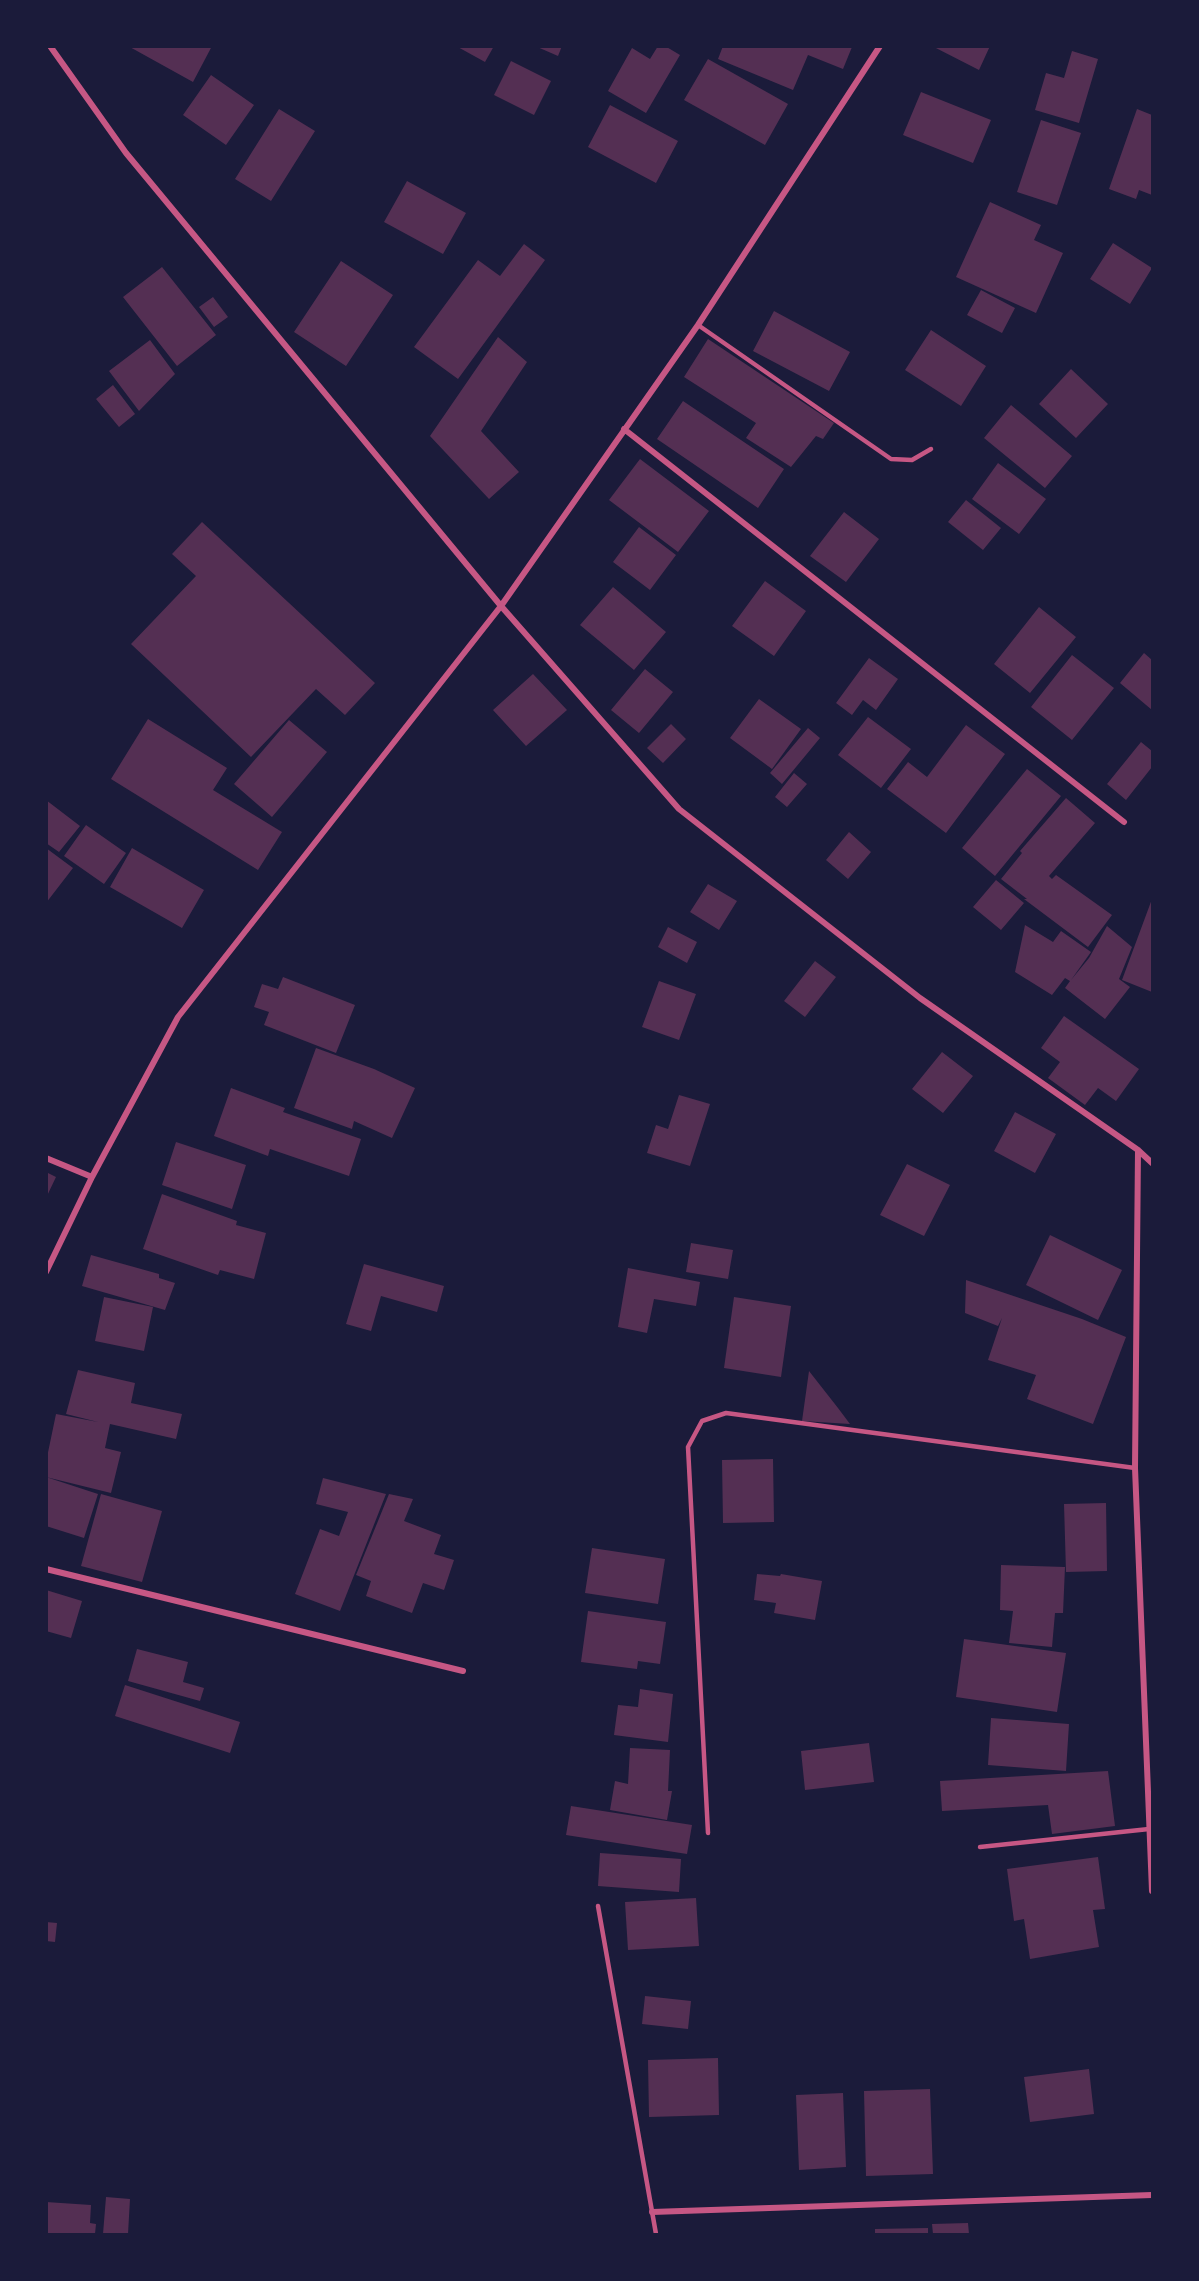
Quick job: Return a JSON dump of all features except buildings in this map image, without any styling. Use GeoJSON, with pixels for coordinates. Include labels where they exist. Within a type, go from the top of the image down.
{"type":"FeatureCollection","features":[{"type":"Feature","properties":{"kind":"street"},"geometry":{"type":"LineString","coordinates":[[50,46],[126,153],[501,606],[679,809],[920,998],[1138,1150],[1152,1163]]}},
{"type":"Feature","properties":{"kind":"street"},"geometry":{"type":"LineString","coordinates":[[46,1272],[92,1178],[178,1017],[501,606],[698,325],[880,46]]}},
{"type":"Feature","properties":{"kind":"street"},"geometry":{"type":"LineString","coordinates":[[624,429],[1124,822]]}},
{"type":"Feature","properties":{"kind":"street"},"geometry":{"type":"LineString","coordinates":[[1138,1150],[1135,1468],[1150,1745],[1149,1829],[1152,1891]]}},
{"type":"Feature","properties":{"kind":"street"},"geometry":{"type":"LineString","coordinates":[[46,1158],[92,1178]]}},
{"type":"Feature","properties":{"kind":"street"},"geometry":{"type":"LineString","coordinates":[[46,1569],[463,1671]]}},
{"type":"Feature","properties":{"kind":"street"},"geometry":{"type":"LineString","coordinates":[[652,2212],[1152,2195]]}},
{"type":"Feature","properties":{"kind":"lane"},"geometry":{"type":"LineString","coordinates":[[698,325],[891,459],[912,460],[931,449]]}},
{"type":"Feature","properties":{"kind":"lane"},"geometry":{"type":"LineString","coordinates":[[708,1833],[688,1447],[702,1421],[726,1413],[1135,1468]]}},
{"type":"Feature","properties":{"kind":"lane"},"geometry":{"type":"LineString","coordinates":[[980,1848],[1149,1829]]}},
{"type":"Feature","properties":{"kind":"lane"},"geometry":{"type":"LineString","coordinates":[[598,1906],[656,2235]]}}]}
